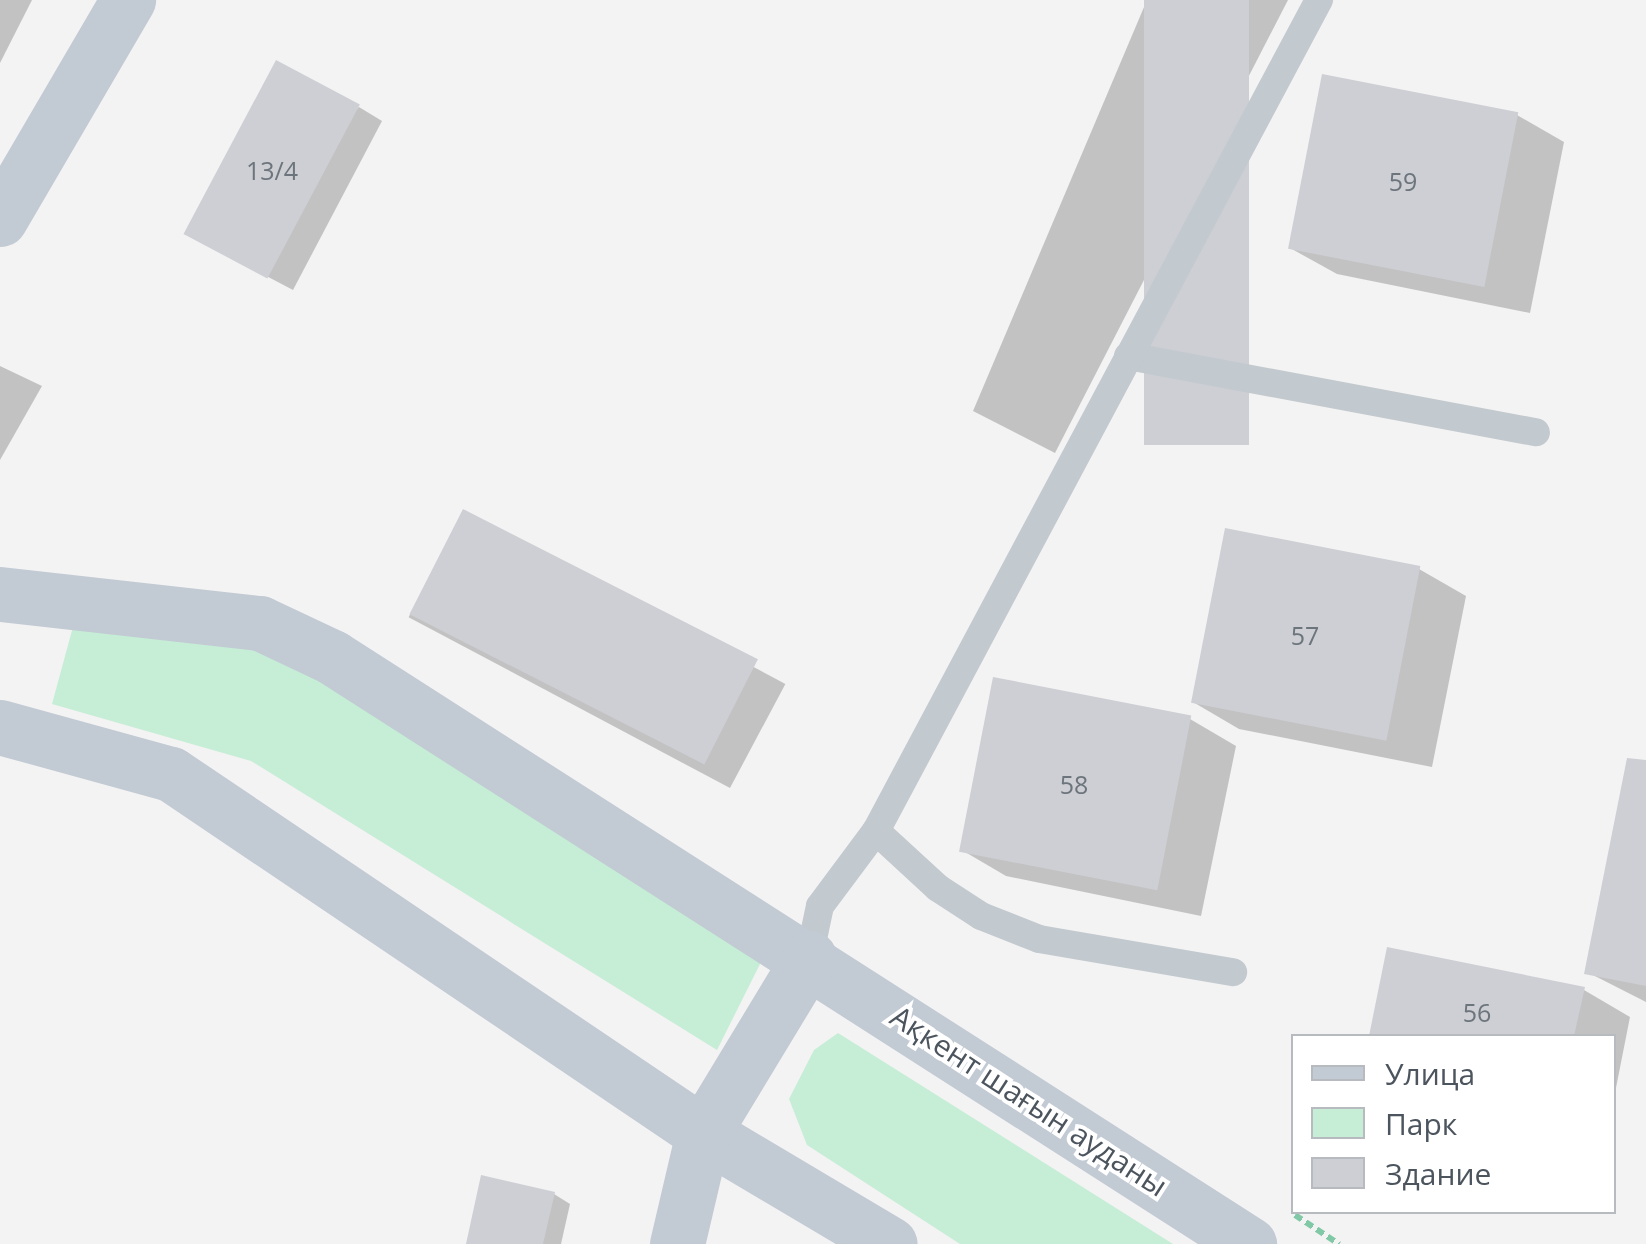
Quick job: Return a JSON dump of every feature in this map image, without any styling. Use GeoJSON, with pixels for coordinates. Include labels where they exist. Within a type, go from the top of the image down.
{"type":"FeatureCollection","features":[{"type":"Feature","properties":{"kind":"street"},"geometry":{"type":"LineString","coordinates":[[0,218],[128,0]]}},
{"type":"Feature","properties":{"kind":"street","name":"Ақкент шағын ауданы"},"geometry":{"type":"LineString","coordinates":[[0,594],[260,623],[332,657],[809,958],[1250,1244]]}},
{"type":"Feature","properties":{"kind":"street"},"geometry":{"type":"LineString","coordinates":[[0,726],[171,774],[703,1133],[890,1244]]}},
{"type":"Feature","properties":{"kind":"street"},"geometry":{"type":"LineString","coordinates":[[676,1244],[703,1133],[809,958]]}},
{"type":"Feature","properties":{"kind":"lane"},"geometry":{"type":"LineString","coordinates":[[809,958],[820,906],[876,832],[1319,0]]}},
{"type":"Feature","properties":{"kind":"lane"},"geometry":{"type":"LineString","coordinates":[[1128,356],[1536,432]]}},
{"type":"Feature","properties":{"kind":"lane"},"geometry":{"type":"LineString","coordinates":[[876,832],[938,888],[1024,934],[1233,972]]}},
{"type":"Feature","properties":{"kind":"green space"},"geometry":{"type":"Polygon","coordinates":[[[74,623],[272,648],[764,956],[717,1050],[251,761],[52,704],[74,623]]]}},
{"type":"Feature","properties":{"kind":"green space"},"geometry":{"type":"Polygon","coordinates":[[[838,1033],[1173,1244],[960,1244],[807,1145],[789,1099],[814,1050],[838,1033]]]}},
{"type":"Feature","properties":{"kind":"building"},"geometry":{"type":"Polygon","coordinates":[[[1144,0],[1249,0],[1249,445],[1144,445],[1144,0]]]}},
{"type":"Feature","properties":{"kind":"building"},"geometry":{"type":"Polygon","coordinates":[[[276,60],[360,105],[267,279],[184,234],[276,60]]]}},
{"type":"Feature","properties":{"kind":"building"},"geometry":{"type":"Polygon","coordinates":[[[1322,74],[1518,112],[1484,287],[1288,249],[1322,74]]]}},
{"type":"Feature","properties":{"kind":"building"},"geometry":{"type":"Polygon","coordinates":[[[463,509],[758,659],[704,764],[409,614],[463,509]]]}},
{"type":"Feature","properties":{"kind":"building"},"geometry":{"type":"Polygon","coordinates":[[[1225,528],[1420,566],[1386,741],[1191,703],[1225,528]]]}},
{"type":"Feature","properties":{"kind":"building"},"geometry":{"type":"Polygon","coordinates":[[[993,677],[1191,716],[1157,890],[959,852],[993,677]]]}},
{"type":"Feature","properties":{"kind":"building"},"geometry":{"type":"Polygon","coordinates":[[[1627,758],[1646,760],[1646,986],[1584,974],[1627,758]]]}},
{"type":"Feature","properties":{"kind":"building"},"geometry":{"type":"Polygon","coordinates":[[[1387,947],[1585,987],[1574,1034],[1369,1034],[1387,947]]]}},
{"type":"Feature","properties":{"kind":"building"},"geometry":{"type":"Polygon","coordinates":[[[481,1175],[555,1192],[543,1244],[466,1244],[481,1175]]]}}]}
